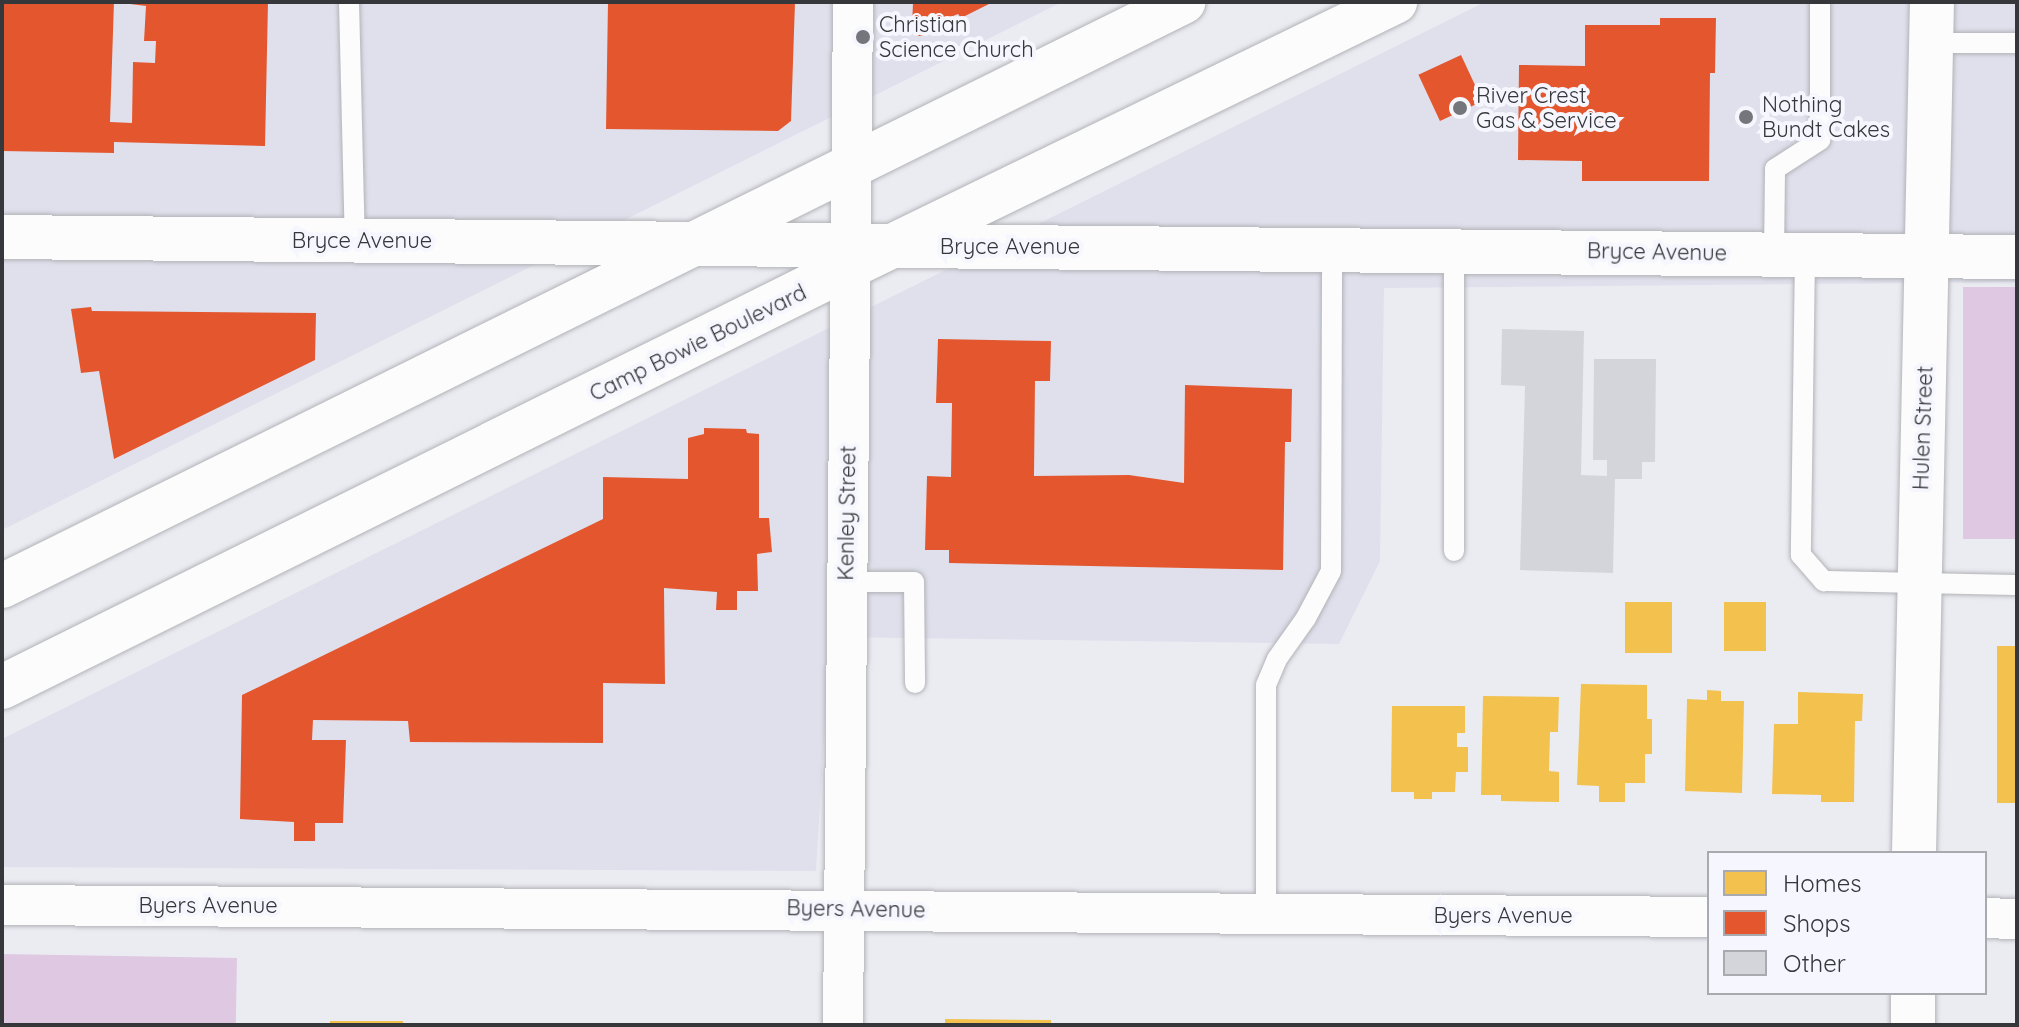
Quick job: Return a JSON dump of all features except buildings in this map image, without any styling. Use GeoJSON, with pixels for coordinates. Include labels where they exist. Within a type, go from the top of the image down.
{"type":"FeatureCollection","features":[{"type":"Feature","properties":{"kind":"main road"},"geometry":{"type":"LineString","coordinates":[[2,586],[1183,2]]}},
{"type":"Feature","properties":{"kind":"main road","name":"Camp Bowie Boulevard"},"geometry":{"type":"LineString","coordinates":[[2,687],[865,253],[1395,2]]}},
{"type":"Feature","properties":{"kind":"main road","name":"Hulen Street"},"geometry":{"type":"LineString","coordinates":[[1914,851],[1932,23]]}},
{"type":"Feature","properties":{"kind":"main road","name":"Bryce Avenue"},"geometry":{"type":"LineString","coordinates":[[2,237],[693,243],[865,253],[1332,249],[2017,257]]}},
{"type":"Feature","properties":{"kind":"main road"},"geometry":{"type":"LineString","coordinates":[[1913,995],[1913,1025]]}},
{"type":"Feature","properties":{"kind":"street","name":"Kenley Street"},"geometry":{"type":"LineString","coordinates":[[843,1025],[846,582],[865,253],[854,163],[853,2]]}},
{"type":"Feature","properties":{"kind":"street","name":"Byers Avenue"},"geometry":{"type":"LineString","coordinates":[[2,905],[1707,917]]}},
{"type":"Feature","properties":{"kind":"street"},"geometry":{"type":"LineString","coordinates":[[1987,918],[2017,919]]}},
{"type":"Feature","properties":{"kind":"lane"},"geometry":{"type":"LineString","coordinates":[[349,2],[355,241]]}},
{"type":"Feature","properties":{"kind":"lane"},"geometry":{"type":"LineString","coordinates":[[1820,2],[1820,140],[1775,169],[1790,255],[1801,555],[1824,581],[2017,585]]}},
{"type":"Feature","properties":{"kind":"lane"},"geometry":{"type":"LineString","coordinates":[[1932,23],[2017,43]]}},
{"type":"Feature","properties":{"kind":"lane"},"geometry":{"type":"LineString","coordinates":[[1266,916],[1266,685],[1277,659],[1306,618],[1331,571],[1332,249]]}},
{"type":"Feature","properties":{"kind":"lane"},"geometry":{"type":"LineString","coordinates":[[1454,251],[1454,551]]}},
{"type":"Feature","properties":{"kind":"lane"},"geometry":{"type":"LineString","coordinates":[[846,582],[914,582],[915,683]]}},
{"type":"Feature","properties":{"kind":"shaded area"},"geometry":{"type":"Polygon","coordinates":[[[2,2],[1062,2],[2,530],[2,2]]]}},
{"type":"Feature","properties":{"kind":"shaded area"},"geometry":{"type":"Polygon","coordinates":[[[1485,2],[2017,2],[2017,282],[1384,288],[1380,561],[1339,644],[830,637],[816,871],[2,867],[2,739],[1485,2]]]}},
{"type":"Feature","properties":{"kind":"shaded area"},"geometry":{"type":"Polygon","coordinates":[[[1963,287],[2017,287],[2017,539],[1963,539],[1963,287]]]}},
{"type":"Feature","properties":{"kind":"shaded area"},"geometry":{"type":"Polygon","coordinates":[[[2,954],[237,958],[236,1025],[2,1025],[2,954]]]}},
{"type":"Feature","properties":{"kind":"place","name":"Christian Science Church"},"geometry":{"type":"Point","coordinates":[863,37]}},
{"type":"Feature","properties":{"kind":"place","name":"River Crest Gas & Service"},"geometry":{"type":"Point","coordinates":[1460,108]}},
{"type":"Feature","properties":{"kind":"place","name":"Nothing Bundt Cakes"},"geometry":{"type":"Point","coordinates":[1746,117]}}]}
